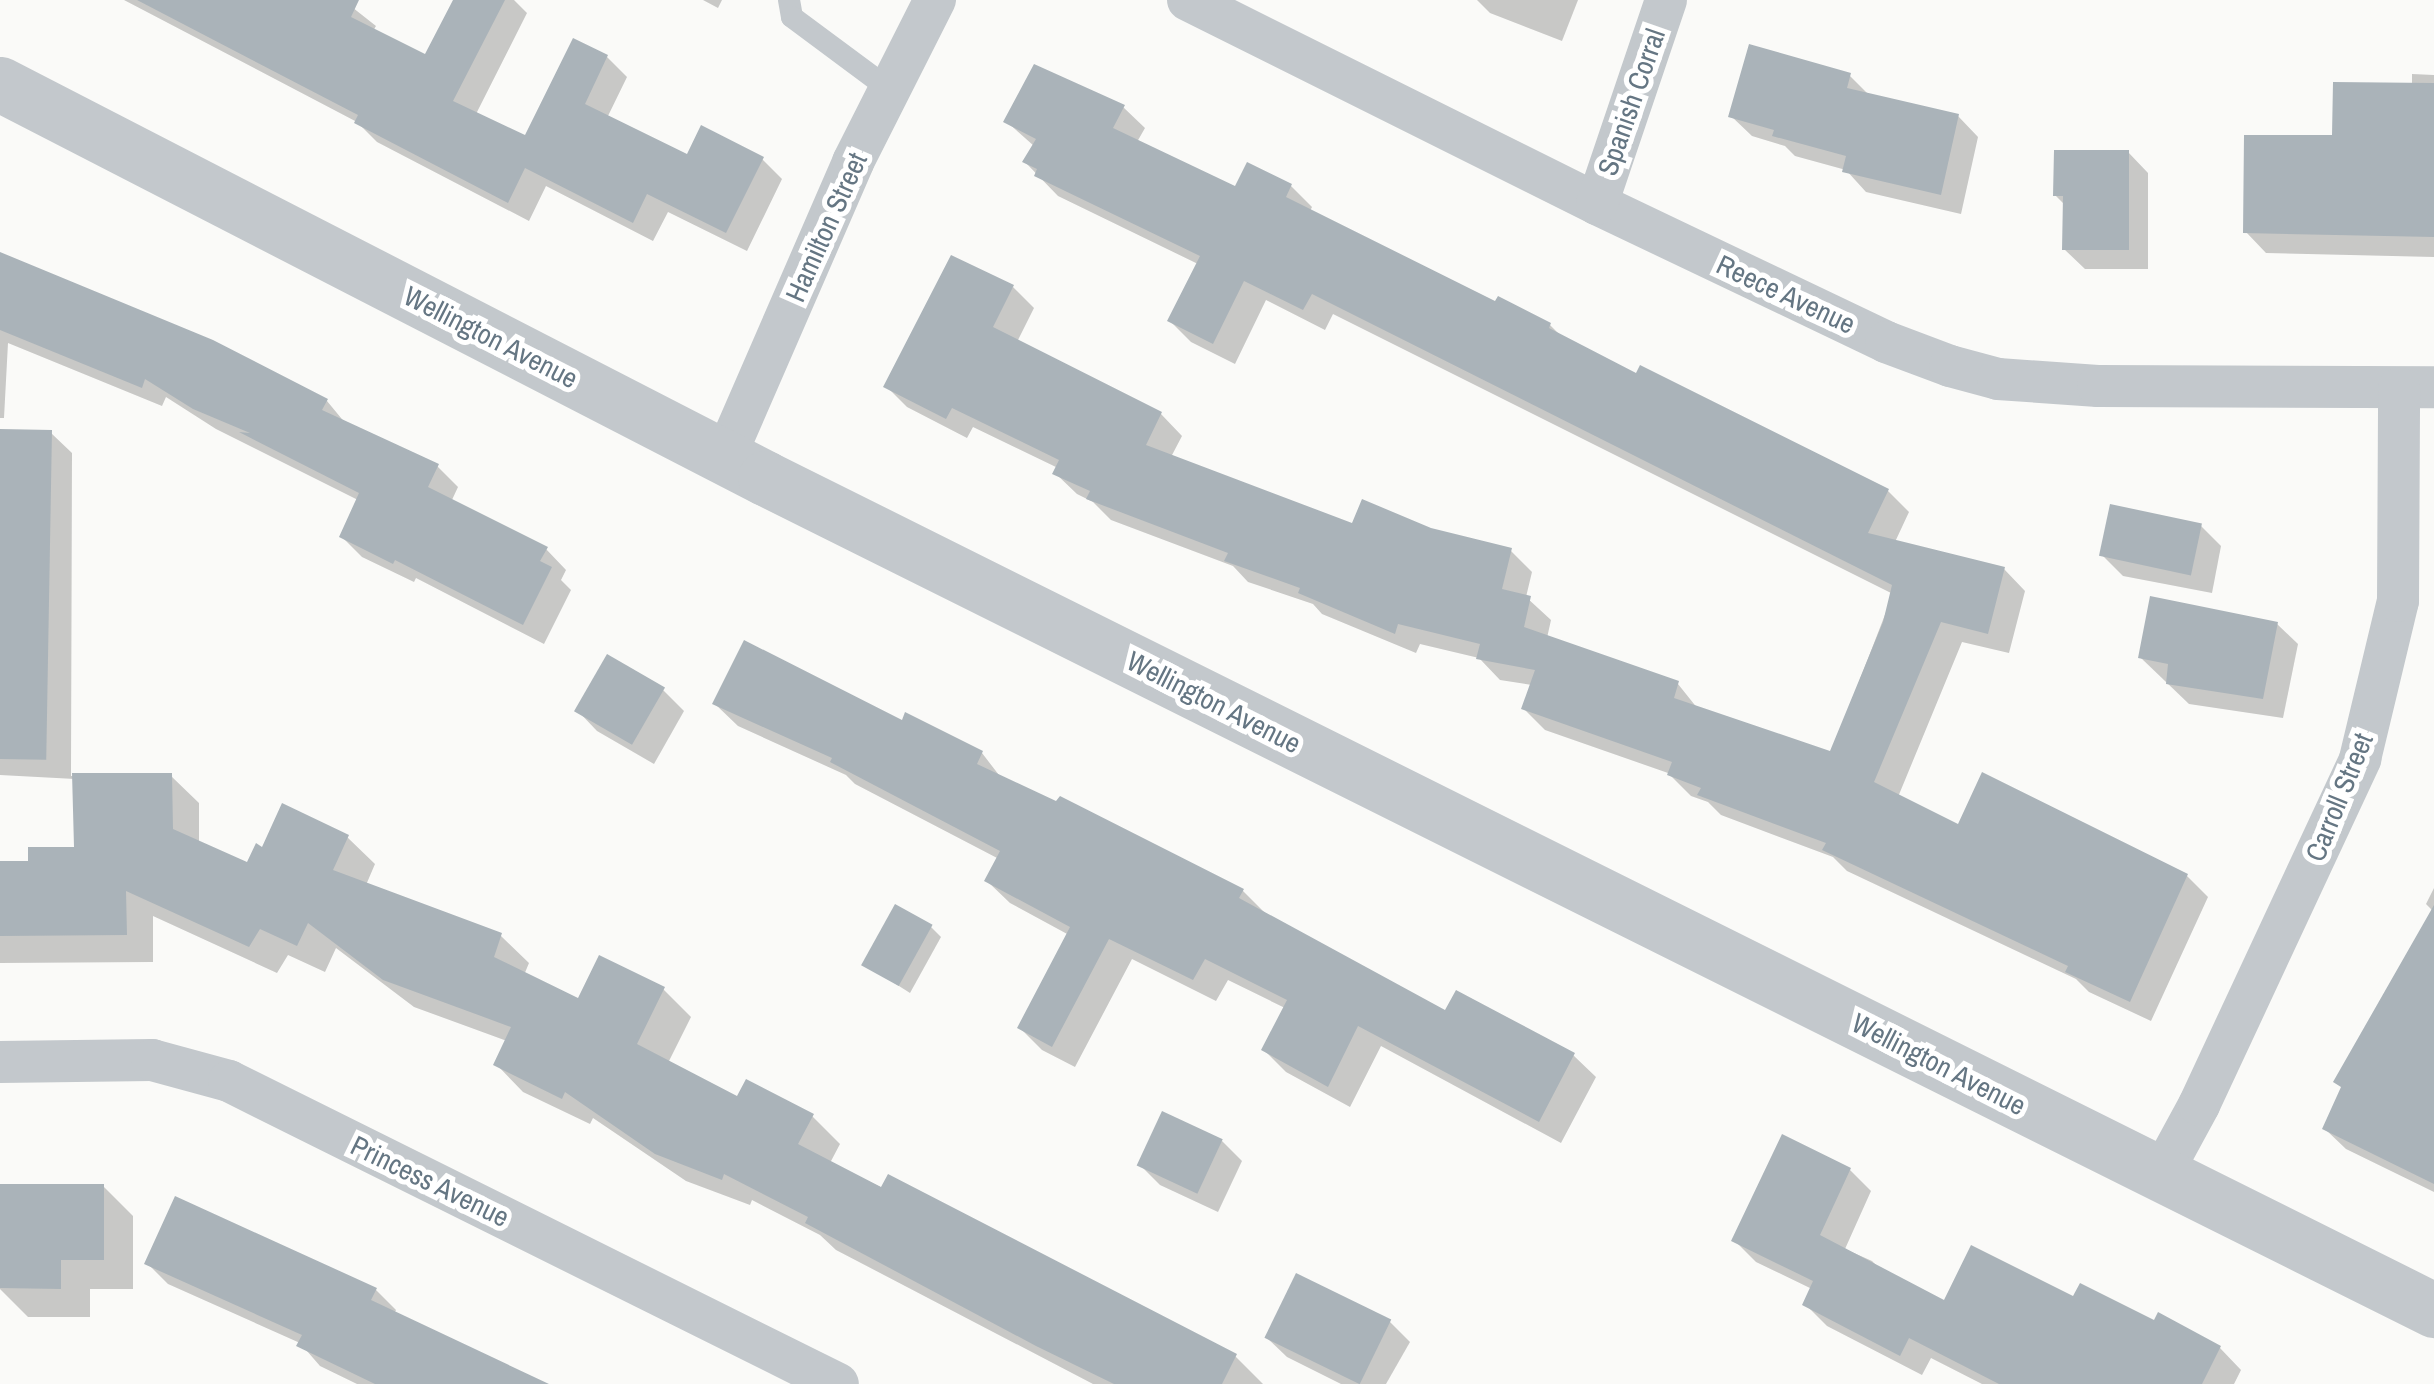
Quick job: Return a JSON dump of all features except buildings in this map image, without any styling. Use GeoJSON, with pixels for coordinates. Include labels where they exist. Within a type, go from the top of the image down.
{"type":"FeatureCollection","features":[{"type":"Feature","properties":{"kind":"street","name":"Hamilton Street"},"geometry":{"type":"LineString","coordinates":[[725,457],[853,162],[934,0]]}},
{"type":"Feature","properties":{"kind":"street","name":"Reece Avenue"},"geometry":{"type":"LineString","coordinates":[[1188,0],[1597,204],[1886,342],[1998,379],[2098,386],[2416,387]]}},
{"type":"Feature","properties":{"kind":"street","name":"Spanish Corral"},"geometry":{"type":"LineString","coordinates":[[1597,204],[1666,0]]}},
{"type":"Feature","properties":{"kind":"street","name":"Wellington Avenue"},"geometry":{"type":"LineString","coordinates":[[0,84],[725,457],[2434,1310]]}},
{"type":"Feature","properties":{"kind":"street","name":"Carroll Street"},"geometry":{"type":"LineString","coordinates":[[2160,1175],[2199,1104],[2360,759],[2398,601],[2416,387]]}},
{"type":"Feature","properties":{"kind":"street","name":"Princess Avenue"},"geometry":{"type":"LineString","coordinates":[[0,1062],[152,1060],[229,1081],[838,1384]]}},
{"type":"Feature","properties":{"kind":"lane"},"geometry":{"type":"LineString","coordinates":[[789,0],[792,17],[889,90]]}}]}
